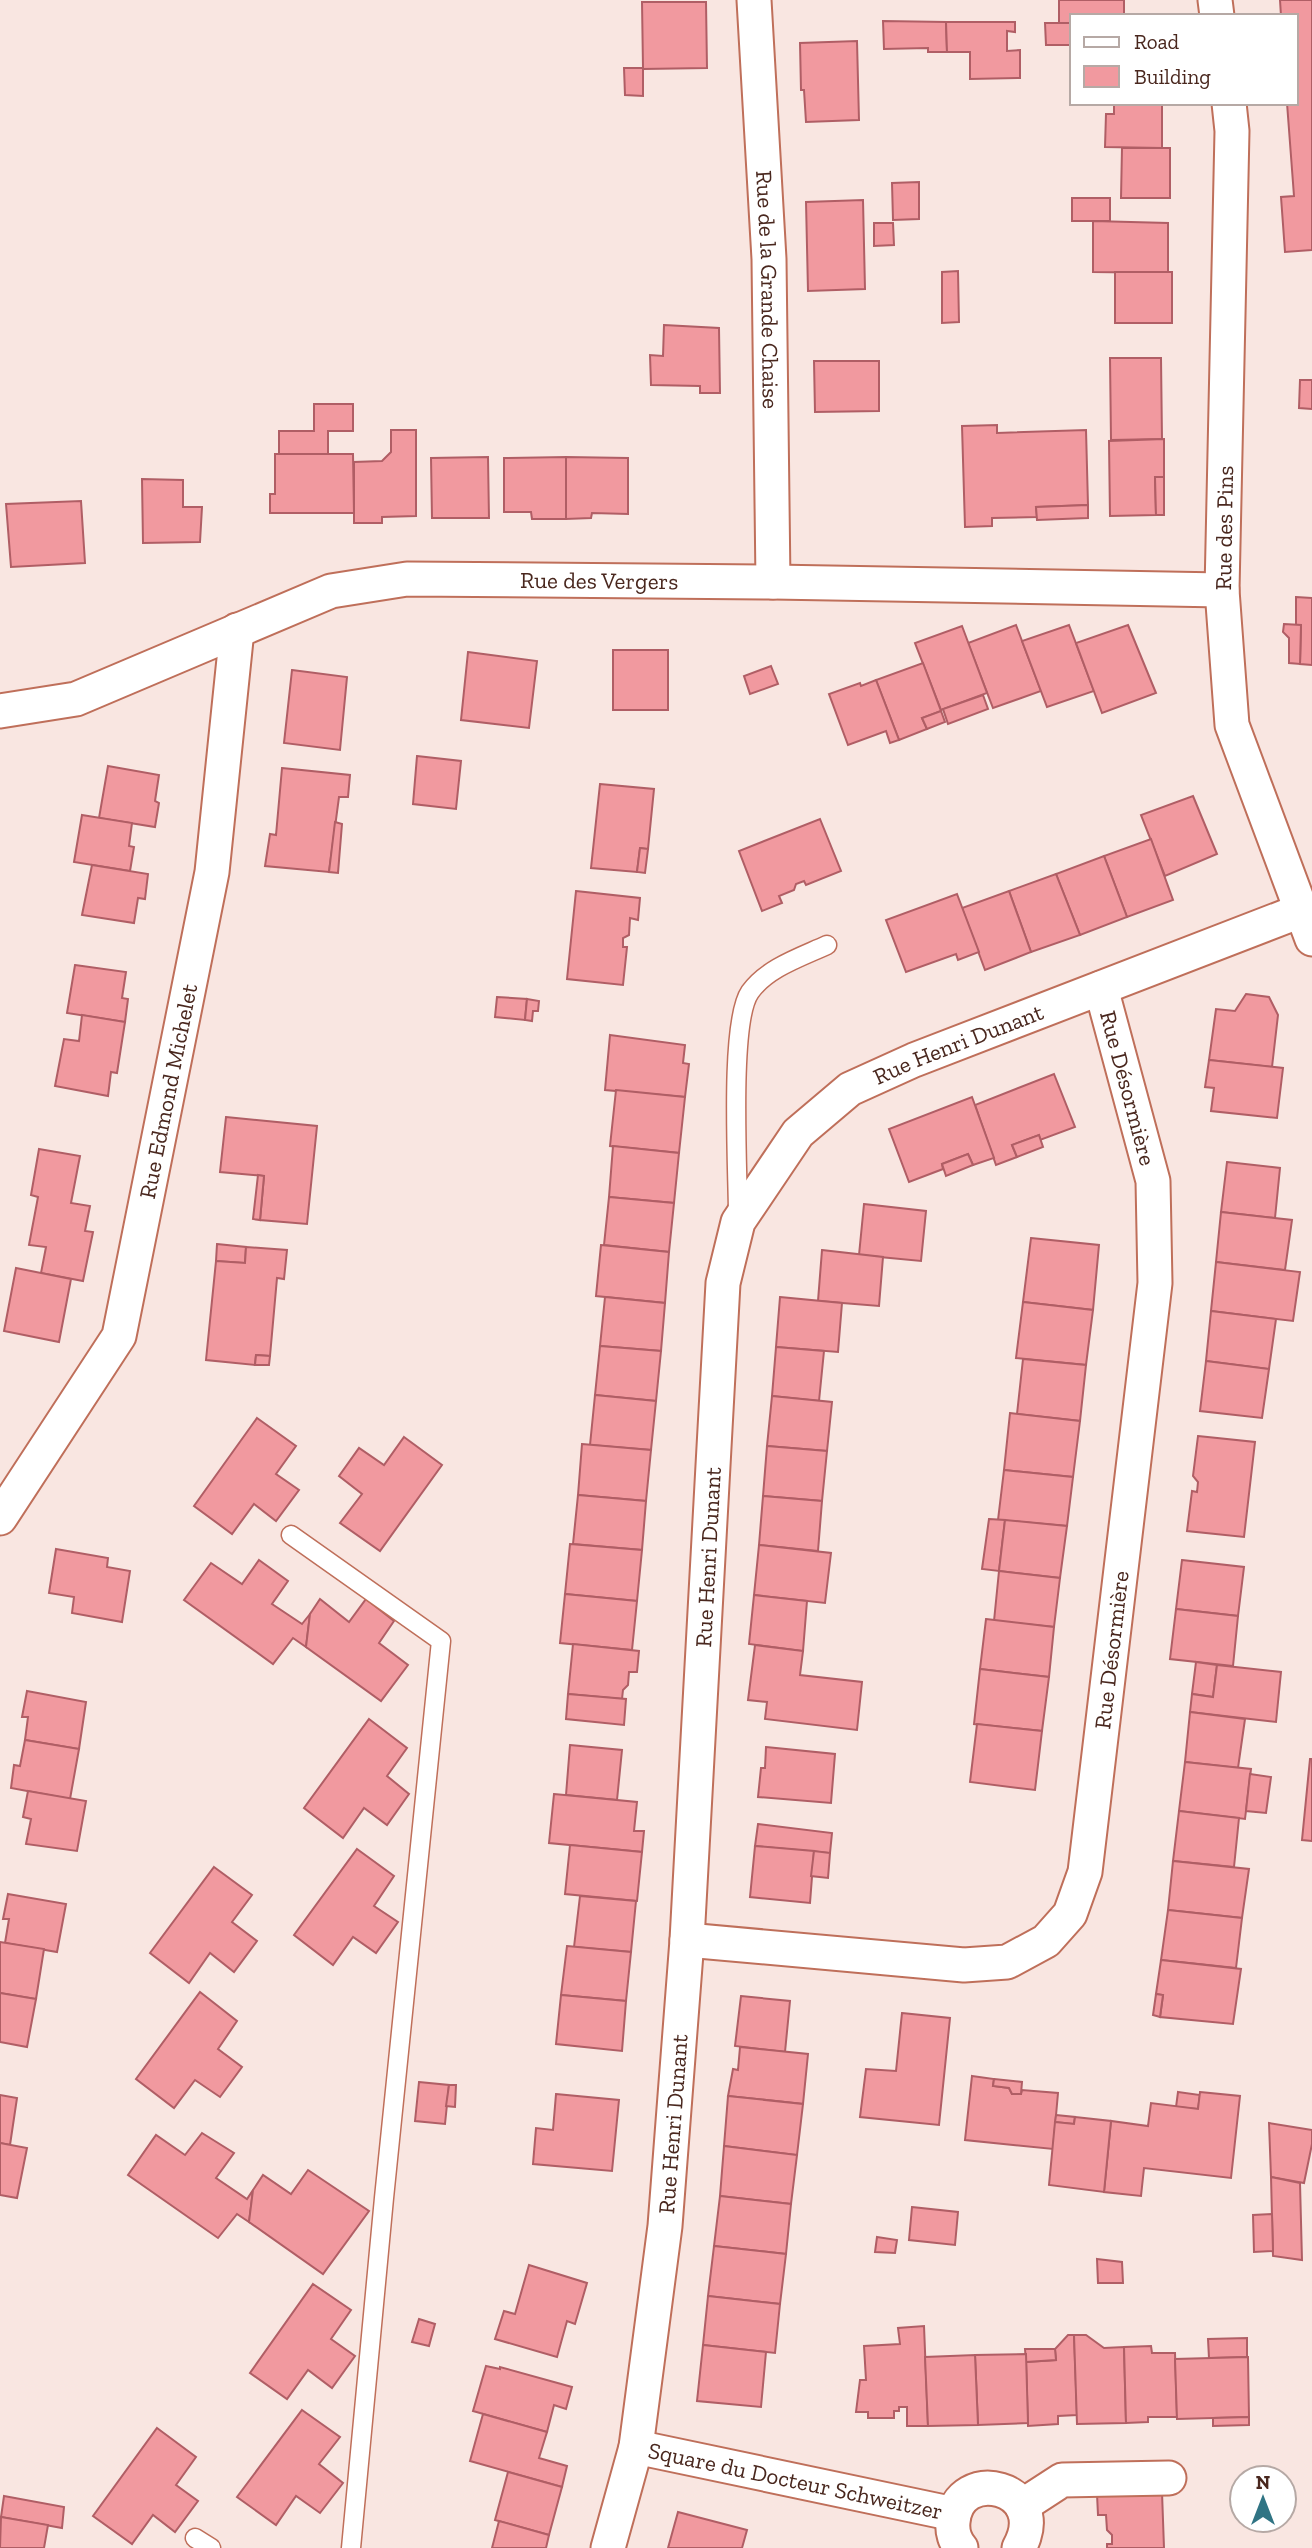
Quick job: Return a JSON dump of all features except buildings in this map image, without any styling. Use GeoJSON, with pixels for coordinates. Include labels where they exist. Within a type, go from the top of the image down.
{"type":"FeatureCollection","features":[{"type":"Feature","properties":{"kind":"street","name":"Rue de la Grande Chaise"},"geometry":{"type":"LineString","coordinates":[[754,0],[769,259],[773,582]]}},
{"type":"Feature","properties":{"kind":"street","name":"Rue des Pins"},"geometry":{"type":"LineString","coordinates":[[1228,105],[1232,131],[1222,590],[1232,725],[1306,925]]}},
{"type":"Feature","properties":{"kind":"street","name":"Rue des Vergers"},"geometry":{"type":"LineString","coordinates":[[0,711],[76,699],[331,591],[407,579],[1222,590]]}},
{"type":"Feature","properties":{"kind":"street","name":"Rue Edmond Michelet"},"geometry":{"type":"LineString","coordinates":[[0,1518],[119,1336],[212,872],[237,630]]}},
{"type":"Feature","properties":{"kind":"street","name":"Rue Henri Dunant"},"geometry":{"type":"LineString","coordinates":[[608,2548],[636,2447],[666,2226],[687,1940],[723,1283],[738,1222],[798,1133],[850,1089],[914,1060],[1101,988],[1306,925]]}},
{"type":"Feature","properties":{"kind":"street","name":"Rue Désormière"},"geometry":{"type":"LineString","coordinates":[[687,1940],[964,1965],[1007,1962],[1046,1941],[1070,1914],[1085,1872],[1155,1283],[1153,1181],[1101,988]]}},
{"type":"Feature","properties":{"kind":"street","name":"Square du Docteur Schweitzer"},"geometry":{"type":"LineString","coordinates":[[636,2447],[954,2514]]}},
{"type":"Feature","properties":{"kind":"street"},"geometry":{"type":"LineString","coordinates":[[1019,2548],[1026,2535],[1027,2520],[1022,2506],[1062,2480],[1169,2478]]}},
{"type":"Feature","properties":{"kind":"street","name":"Square du Docteur Schweitzer"},"geometry":{"type":"LineString","coordinates":[[961,2548],[953,2529],[954,2514],[960,2502],[971,2492],[985,2487],[1000,2489],[1013,2495],[1022,2506]]}},
{"type":"Feature","properties":{"kind":"lane"},"geometry":{"type":"LineString","coordinates":[[738,1222],[738,1035],[749,993],[766,976],[827,945]]}},
{"type":"Feature","properties":{"kind":"lane"},"geometry":{"type":"LineString","coordinates":[[291,1535],[441,1641],[351,2548]]}},
{"type":"Feature","properties":{"kind":"lane"},"geometry":{"type":"LineString","coordinates":[[195,2538],[211,2548]]}}]}
